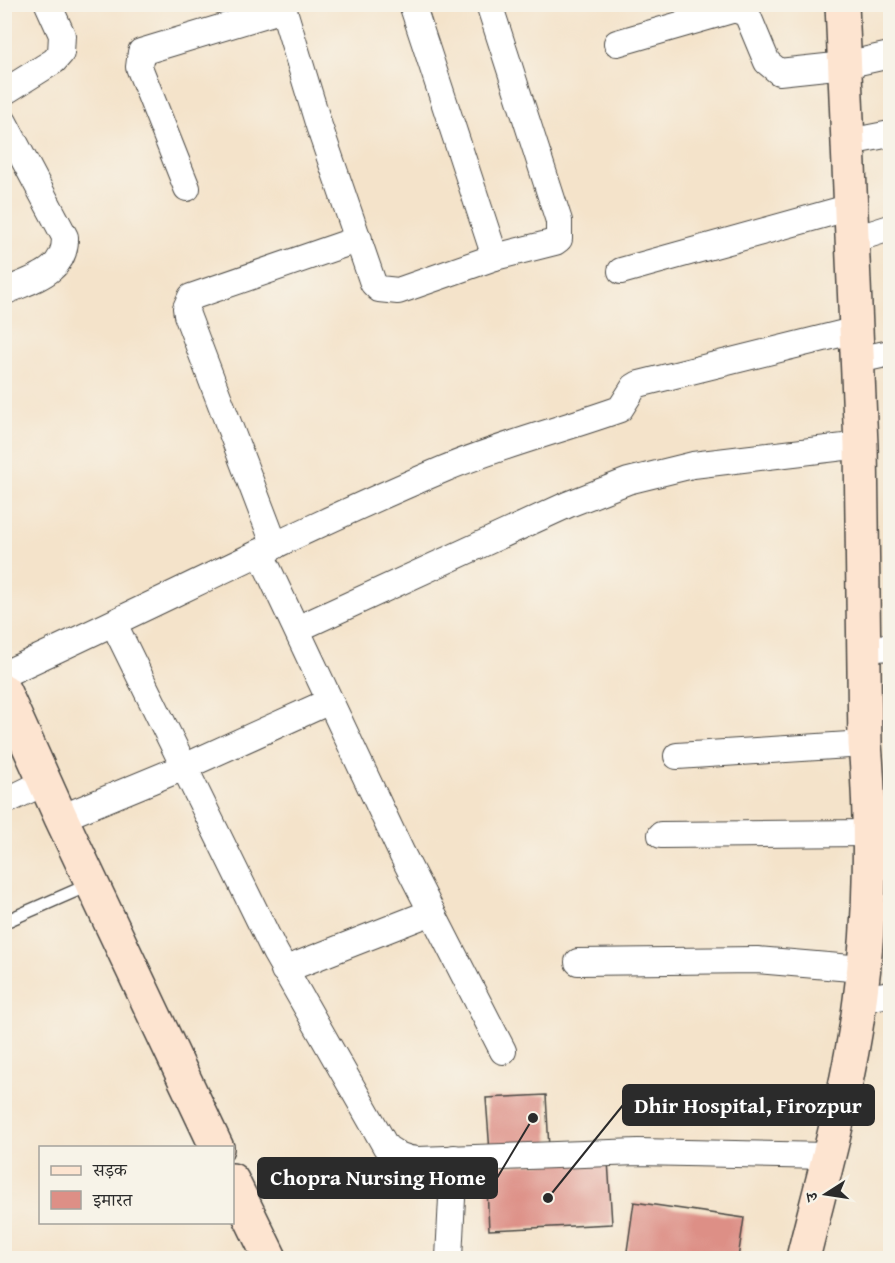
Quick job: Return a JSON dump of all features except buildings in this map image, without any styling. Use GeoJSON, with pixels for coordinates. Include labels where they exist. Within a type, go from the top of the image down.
{"type":"FeatureCollection","features":[{"type":"Feature","properties":{"kind":"street"},"geometry":{"type":"LineString","coordinates":[[5,89],[54,61],[61,53],[62,35],[48,4]]}},
{"type":"Feature","properties":{"kind":"street"},"geometry":{"type":"LineString","coordinates":[[412,4],[495,257]]}},
{"type":"Feature","properties":{"kind":"street"},"geometry":{"type":"LineString","coordinates":[[186,188],[139,68],[138,58],[141,52],[282,7],[374,283],[387,291],[398,291],[495,257],[555,242],[560,232],[560,220],[489,4]]}},
{"type":"Feature","properties":{"kind":"street"},"geometry":{"type":"LineString","coordinates":[[803,1258],[871,987],[868,833],[880,794],[865,744],[877,648],[861,445],[842,4]]}},
{"type":"Feature","properties":{"kind":"street"},"geometry":{"type":"LineString","coordinates":[[617,43],[735,9],[747,14],[767,62],[779,72],[845,65],[891,55]]}},
{"type":"Feature","properties":{"kind":"street"},"geometry":{"type":"LineString","coordinates":[[4,122],[65,237],[65,250],[54,268],[4,292]]}},
{"type":"Feature","properties":{"kind":"street"},"geometry":{"type":"LineString","coordinates":[[849,142],[891,134]]}},
{"type":"Feature","properties":{"kind":"street"},"geometry":{"type":"LineString","coordinates":[[621,271],[851,207]]}},
{"type":"Feature","properties":{"kind":"street"},"geometry":{"type":"LineString","coordinates":[[852,240],[891,228]]}},
{"type":"Feature","properties":{"kind":"street"},"geometry":{"type":"LineString","coordinates":[[358,239],[191,297],[187,302],[187,315],[297,629],[432,912],[503,1051]]}},
{"type":"Feature","properties":{"kind":"street"},"geometry":{"type":"LineString","coordinates":[[4,674],[114,624],[268,549],[444,469],[620,409],[634,387],[639,384],[857,345],[891,353]]}},
{"type":"Feature","properties":{"kind":"street"},"geometry":{"type":"LineString","coordinates":[[297,629],[569,504],[628,481],[693,465],[861,445]]}},
{"type":"Feature","properties":{"kind":"street"},"geometry":{"type":"LineString","coordinates":[[114,624],[284,970],[386,1147],[405,1159],[638,1152],[828,1156]]}},
{"type":"Feature","properties":{"kind":"street"},"geometry":{"type":"LineString","coordinates":[[4,691],[61,818],[216,1146]]}},
{"type":"Feature","properties":{"kind":"street"},"geometry":{"type":"LineString","coordinates":[[61,818],[184,767],[330,701]]}},
{"type":"Feature","properties":{"kind":"street"},"geometry":{"type":"LineString","coordinates":[[677,756],[865,744]]}},
{"type":"Feature","properties":{"kind":"street"},"geometry":{"type":"LineString","coordinates":[[4,802],[45,782]]}},
{"type":"Feature","properties":{"kind":"street"},"geometry":{"type":"LineString","coordinates":[[661,835],[868,833]]}},
{"type":"Feature","properties":{"kind":"street"},"geometry":{"type":"LineString","coordinates":[[284,970],[432,912]]}},
{"type":"Feature","properties":{"kind":"street"},"geometry":{"type":"LineString","coordinates":[[578,962],[723,959],[871,987]]}},
{"type":"Feature","properties":{"kind":"street"},"geometry":{"type":"LineString","coordinates":[[449,1258],[454,1158]]}},
{"type":"Feature","properties":{"kind":"street"},"geometry":{"type":"LineString","coordinates":[[234,1184],[270,1258]]}},
{"type":"Feature","properties":{"kind":"lane"},"geometry":{"type":"LineString","coordinates":[[4,922],[92,884]]}},
{"type":"Feature","properties":{"kind":"place","name":"Chopra Nursing Home"},"geometry":{"type":"Point","coordinates":[533,1118]}},
{"type":"Feature","properties":{"kind":"place","name":"Dhir Hospital, Firozpur"},"geometry":{"type":"Point","coordinates":[548,1198]}}]}
